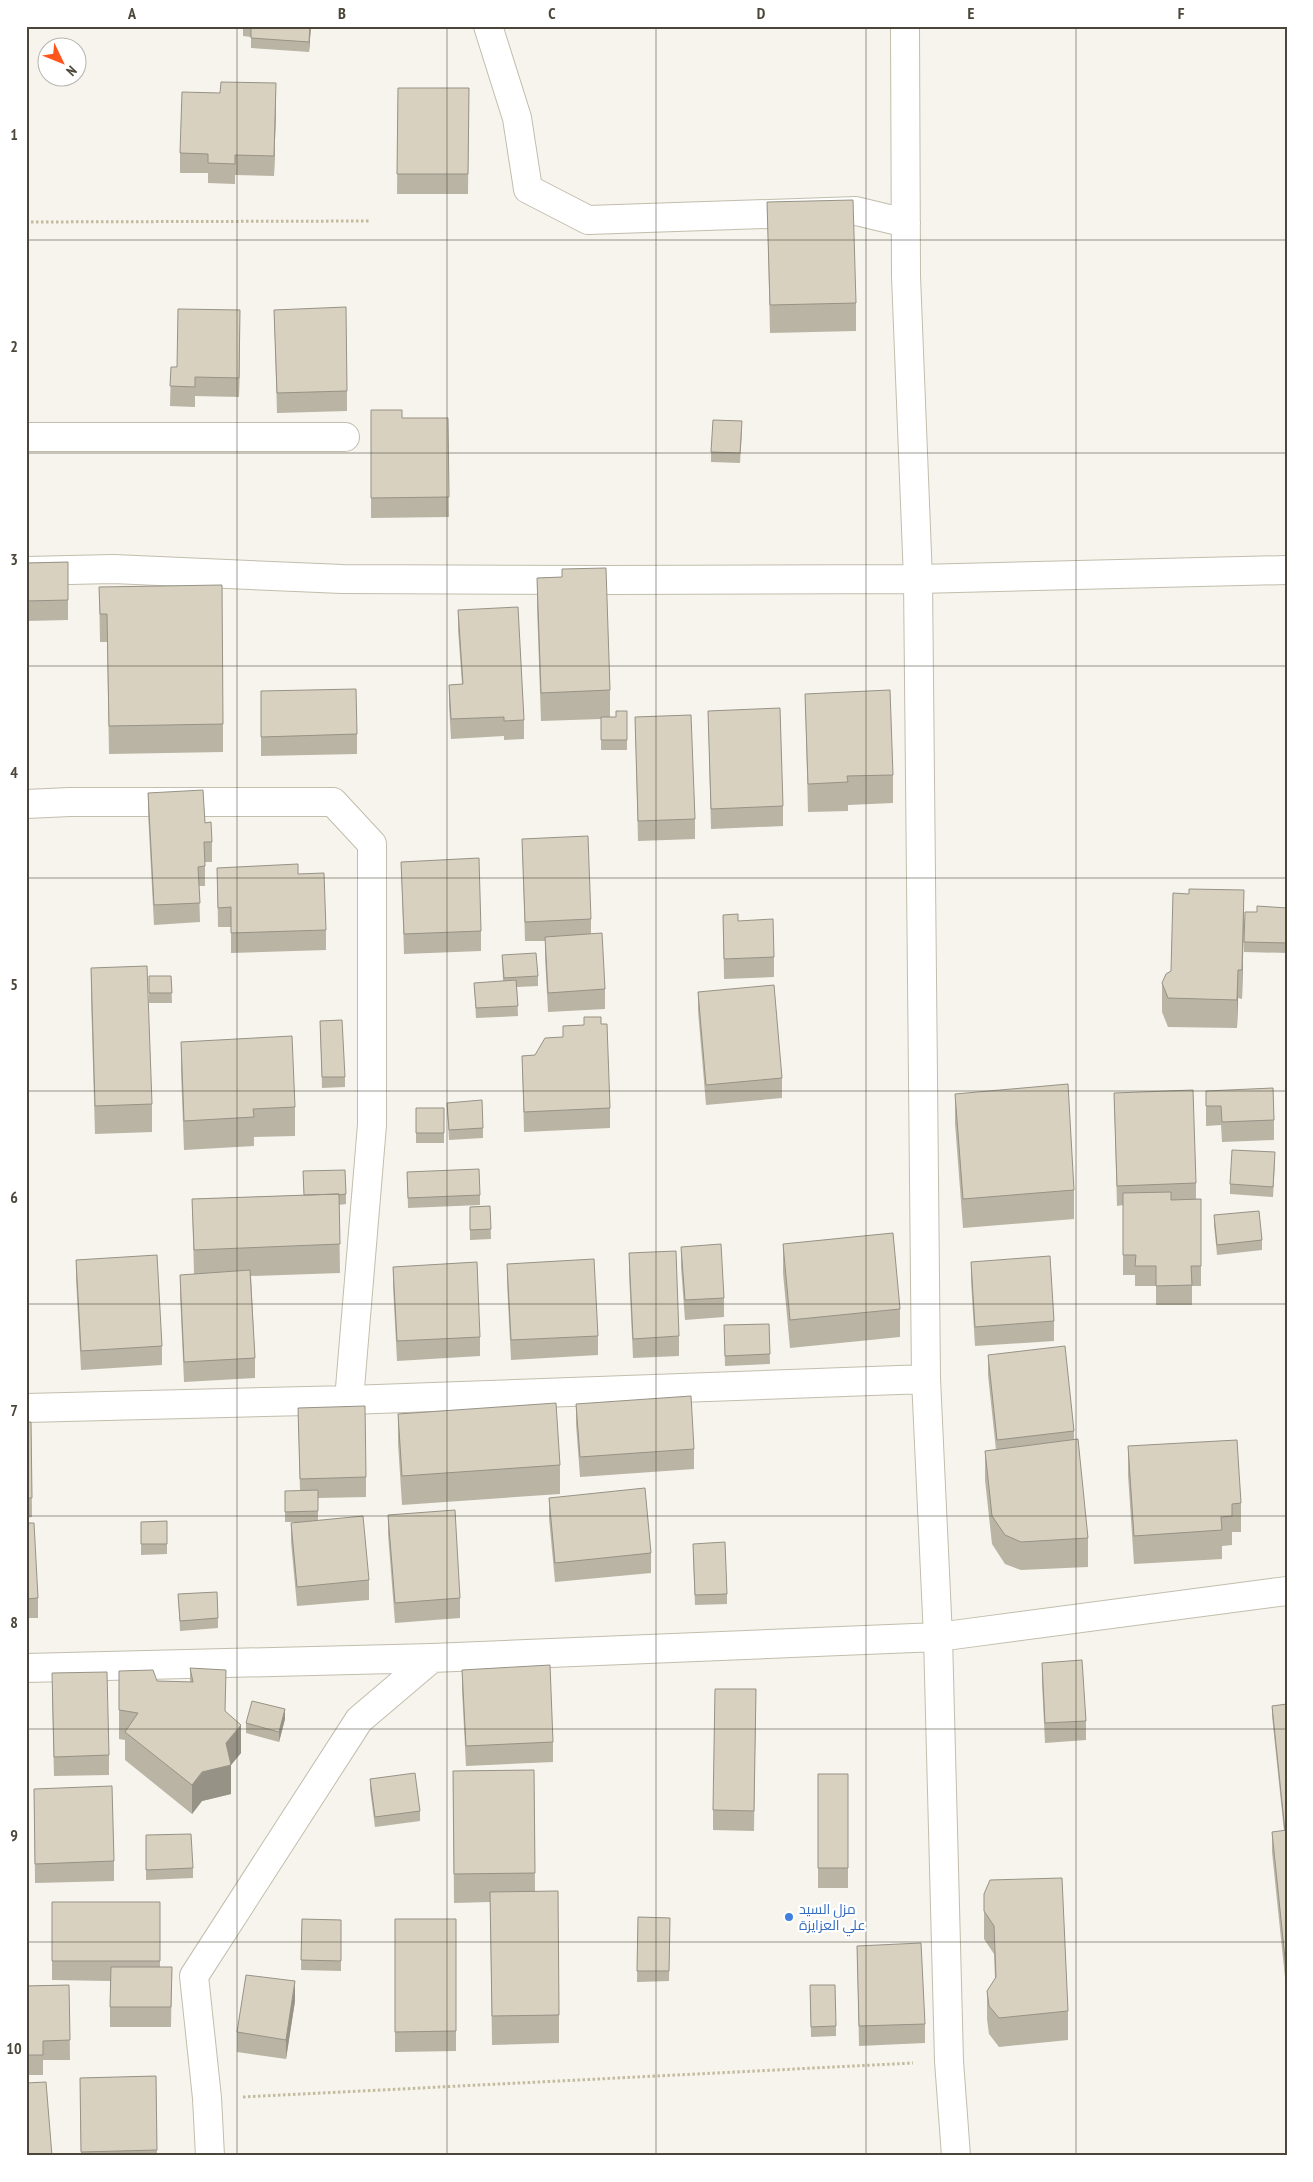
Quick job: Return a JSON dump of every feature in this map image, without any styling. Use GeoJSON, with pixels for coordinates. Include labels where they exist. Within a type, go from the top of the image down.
{"type":"FeatureCollection","features":[{"type":"Feature","properties":{"kind":"street"},"geometry":{"type":"LineString","coordinates":[[488,26],[517,118],[528,189],[588,220],[856,211],[906,223]]}},
{"type":"Feature","properties":{"kind":"street"},"geometry":{"type":"LineString","coordinates":[[905,26],[906,223],[918,579],[926,1379],[938,1637],[949,2061],[956,2156]]}},
{"type":"Feature","properties":{"kind":"street"},"geometry":{"type":"LineString","coordinates":[[26,437],[345,438]]}},
{"type":"Feature","properties":{"kind":"street"},"geometry":{"type":"LineString","coordinates":[[26,571],[113,569],[352,579],[918,579],[1287,570]]}},
{"type":"Feature","properties":{"kind":"street"},"geometry":{"type":"LineString","coordinates":[[26,804],[70,802],[333,802],[372,844],[372,1125],[349,1400]]}},
{"type":"Feature","properties":{"kind":"street"},"geometry":{"type":"LineString","coordinates":[[26,1408],[349,1400],[926,1379]]}},
{"type":"Feature","properties":{"kind":"street"},"geometry":{"type":"LineString","coordinates":[[26,1668],[432,1658],[938,1637],[1287,1591]]}},
{"type":"Feature","properties":{"kind":"street"},"geometry":{"type":"LineString","coordinates":[[210,2156],[207,2098],[194,1976],[359,1720],[432,1658]]}},
{"type":"Feature","properties":{"kind":"path"},"geometry":{"type":"LineString","coordinates":[[26,222],[369,221]]}},
{"type":"Feature","properties":{"kind":"path"},"geometry":{"type":"LineString","coordinates":[[207,2098],[949,2061]]}},
{"type":"Feature","properties":{"kind":"building"},"geometry":{"type":"Polygon","coordinates":[[[245,26],[310,26],[309,42],[251,38],[251,27],[245,26]]]}},
{"type":"Feature","properties":{"kind":"building"},"geometry":{"type":"Polygon","coordinates":[[[221,82],[276,83],[274,156],[235,155],[235,164],[208,163],[208,154],[180,153],[182,92],[220,93],[221,82]]]}},
{"type":"Feature","properties":{"kind":"building"},"geometry":{"type":"Polygon","coordinates":[[[398,88],[469,88],[468,174],[397,174],[398,88]]]}},
{"type":"Feature","properties":{"kind":"building"},"geometry":{"type":"Polygon","coordinates":[[[853,200],[856,303],[770,305],[767,202],[853,200]]]}},
{"type":"Feature","properties":{"kind":"building"},"geometry":{"type":"Polygon","coordinates":[[[346,307],[347,391],[277,393],[274,310],[346,307]]]}},
{"type":"Feature","properties":{"kind":"building"},"geometry":{"type":"Polygon","coordinates":[[[178,309],[240,310],[239,378],[195,377],[195,387],[170,386],[171,367],[177,367],[178,309]]]}},
{"type":"Feature","properties":{"kind":"building"},"geometry":{"type":"Polygon","coordinates":[[[371,410],[402,410],[402,418],[448,418],[449,497],[371,498],[371,410]]]}},
{"type":"Feature","properties":{"kind":"building"},"geometry":{"type":"Polygon","coordinates":[[[713,420],[742,421],[740,453],[711,452],[713,420]]]}},
{"type":"Feature","properties":{"kind":"building"},"geometry":{"type":"Polygon","coordinates":[[[68,562],[68,600],[26,601],[26,563],[68,562]]]}},
{"type":"Feature","properties":{"kind":"building"},"geometry":{"type":"Polygon","coordinates":[[[606,568],[610,690],[541,693],[537,578],[562,577],[562,569],[606,568]]]}},
{"type":"Feature","properties":{"kind":"building"},"geometry":{"type":"Polygon","coordinates":[[[222,585],[223,724],[109,726],[107,614],[100,614],[99,587],[222,585]]]}},
{"type":"Feature","properties":{"kind":"building"},"geometry":{"type":"Polygon","coordinates":[[[518,607],[524,720],[504,721],[504,717],[451,719],[449,685],[463,684],[458,610],[518,607]]]}},
{"type":"Feature","properties":{"kind":"building"},"geometry":{"type":"Polygon","coordinates":[[[356,689],[357,734],[261,737],[261,691],[356,689]]]}},
{"type":"Feature","properties":{"kind":"building"},"geometry":{"type":"Polygon","coordinates":[[[890,690],[893,775],[847,776],[848,782],[808,784],[805,694],[890,690]]]}},
{"type":"Feature","properties":{"kind":"building"},"geometry":{"type":"Polygon","coordinates":[[[780,708],[783,806],[711,809],[708,711],[780,708]]]}},
{"type":"Feature","properties":{"kind":"building"},"geometry":{"type":"Polygon","coordinates":[[[616,711],[627,711],[627,740],[601,740],[601,717],[616,717],[616,711]]]}},
{"type":"Feature","properties":{"kind":"building"},"geometry":{"type":"Polygon","coordinates":[[[691,715],[695,819],[638,821],[635,717],[691,715]]]}},
{"type":"Feature","properties":{"kind":"building"},"geometry":{"type":"Polygon","coordinates":[[[203,790],[205,823],[211,822],[212,842],[204,842],[205,866],[198,867],[200,903],[154,905],[148,793],[203,790]]]}},
{"type":"Feature","properties":{"kind":"building"},"geometry":{"type":"Polygon","coordinates":[[[588,836],[591,919],[525,922],[522,839],[588,836]]]}},
{"type":"Feature","properties":{"kind":"building"},"geometry":{"type":"Polygon","coordinates":[[[479,858],[481,931],[404,934],[401,862],[479,858]]]}},
{"type":"Feature","properties":{"kind":"building"},"geometry":{"type":"Polygon","coordinates":[[[298,864],[298,874],[324,873],[326,930],[231,933],[231,907],[218,908],[217,868],[298,864]]]}},
{"type":"Feature","properties":{"kind":"building"},"geometry":{"type":"Polygon","coordinates":[[[1189,889],[1244,890],[1242,970],[1238,970],[1237,1000],[1168,998],[1162,983],[1166,974],[1171,971],[1173,893],[1189,894],[1189,889]]]}},
{"type":"Feature","properties":{"kind":"building"},"geometry":{"type":"Polygon","coordinates":[[[1257,906],[1287,908],[1287,943],[1244,942],[1245,912],[1257,912],[1257,906]]]}},
{"type":"Feature","properties":{"kind":"building"},"geometry":{"type":"Polygon","coordinates":[[[738,914],[738,921],[773,919],[774,957],[724,959],[723,915],[738,914]]]}},
{"type":"Feature","properties":{"kind":"building"},"geometry":{"type":"Polygon","coordinates":[[[602,933],[605,989],[548,993],[545,937],[602,933]]]}},
{"type":"Feature","properties":{"kind":"building"},"geometry":{"type":"Polygon","coordinates":[[[536,953],[538,976],[504,978],[502,955],[536,953]]]}},
{"type":"Feature","properties":{"kind":"building"},"geometry":{"type":"Polygon","coordinates":[[[147,966],[152,1104],[95,1106],[91,968],[147,966]]]}},
{"type":"Feature","properties":{"kind":"building"},"geometry":{"type":"Polygon","coordinates":[[[149,976],[171,976],[172,993],[149,993],[149,976]]]}},
{"type":"Feature","properties":{"kind":"building"},"geometry":{"type":"Polygon","coordinates":[[[516,980],[518,1006],[476,1008],[474,983],[516,980]]]}},
{"type":"Feature","properties":{"kind":"building"},"geometry":{"type":"Polygon","coordinates":[[[774,985],[782,1078],[706,1085],[698,992],[774,985]]]}},
{"type":"Feature","properties":{"kind":"building"},"geometry":{"type":"Polygon","coordinates":[[[584,1017],[601,1017],[601,1024],[607,1024],[610,1108],[524,1112],[522,1056],[535,1055],[545,1038],[563,1037],[563,1026],[584,1025],[584,1017]]]}},
{"type":"Feature","properties":{"kind":"building"},"geometry":{"type":"Polygon","coordinates":[[[342,1020],[345,1077],[322,1077],[320,1021],[342,1020]]]}},
{"type":"Feature","properties":{"kind":"building"},"geometry":{"type":"Polygon","coordinates":[[[292,1036],[295,1107],[253,1109],[254,1117],[184,1121],[181,1042],[292,1036]]]}},
{"type":"Feature","properties":{"kind":"building"},"geometry":{"type":"Polygon","coordinates":[[[1068,1084],[1074,1190],[963,1199],[955,1094],[1068,1084]]]}},
{"type":"Feature","properties":{"kind":"building"},"geometry":{"type":"Polygon","coordinates":[[[1273,1088],[1274,1120],[1222,1122],[1221,1106],[1206,1106],[1206,1091],[1273,1088]]]}},
{"type":"Feature","properties":{"kind":"building"},"geometry":{"type":"Polygon","coordinates":[[[1193,1090],[1196,1183],[1117,1186],[1114,1093],[1193,1090]]]}},
{"type":"Feature","properties":{"kind":"building"},"geometry":{"type":"Polygon","coordinates":[[[482,1100],[483,1128],[449,1130],[447,1103],[482,1100]]]}},
{"type":"Feature","properties":{"kind":"building"},"geometry":{"type":"Polygon","coordinates":[[[416,1108],[444,1108],[444,1133],[416,1133],[416,1108]]]}},
{"type":"Feature","properties":{"kind":"building"},"geometry":{"type":"Polygon","coordinates":[[[1232,1150],[1275,1152],[1273,1187],[1230,1184],[1232,1150]]]}},
{"type":"Feature","properties":{"kind":"building"},"geometry":{"type":"Polygon","coordinates":[[[479,1169],[480,1195],[408,1198],[407,1172],[479,1169]]]}},
{"type":"Feature","properties":{"kind":"building"},"geometry":{"type":"Polygon","coordinates":[[[345,1170],[346,1194],[304,1195],[303,1171],[345,1170]]]}},
{"type":"Feature","properties":{"kind":"building"},"geometry":{"type":"Polygon","coordinates":[[[1171,1192],[1171,1200],[1201,1199],[1201,1266],[1191,1266],[1192,1285],[1156,1286],[1156,1266],[1135,1266],[1136,1255],[1123,1255],[1123,1193],[1171,1192]]]}},
{"type":"Feature","properties":{"kind":"building"},"geometry":{"type":"Polygon","coordinates":[[[339,1194],[340,1244],[194,1250],[192,1199],[339,1194]]]}},
{"type":"Feature","properties":{"kind":"building"},"geometry":{"type":"Polygon","coordinates":[[[490,1206],[491,1229],[470,1230],[470,1207],[490,1206]]]}},
{"type":"Feature","properties":{"kind":"building"},"geometry":{"type":"Polygon","coordinates":[[[1259,1211],[1262,1240],[1217,1245],[1214,1215],[1259,1211]]]}},
{"type":"Feature","properties":{"kind":"building"},"geometry":{"type":"Polygon","coordinates":[[[893,1233],[900,1309],[790,1320],[783,1244],[893,1233]]]}},
{"type":"Feature","properties":{"kind":"building"},"geometry":{"type":"Polygon","coordinates":[[[721,1244],[724,1298],[685,1300],[681,1247],[721,1244]]]}},
{"type":"Feature","properties":{"kind":"building"},"geometry":{"type":"Polygon","coordinates":[[[676,1251],[679,1336],[633,1339],[629,1253],[676,1251]]]}},
{"type":"Feature","properties":{"kind":"building"},"geometry":{"type":"Polygon","coordinates":[[[157,1255],[162,1346],[81,1351],[76,1260],[157,1255]]]}},
{"type":"Feature","properties":{"kind":"building"},"geometry":{"type":"Polygon","coordinates":[[[1050,1256],[1054,1321],[975,1327],[971,1262],[1050,1256]]]}},
{"type":"Feature","properties":{"kind":"building"},"geometry":{"type":"Polygon","coordinates":[[[594,1259],[598,1336],[511,1340],[507,1264],[594,1259]]]}},
{"type":"Feature","properties":{"kind":"building"},"geometry":{"type":"Polygon","coordinates":[[[477,1262],[480,1337],[397,1341],[393,1267],[477,1262]]]}},
{"type":"Feature","properties":{"kind":"building"},"geometry":{"type":"Polygon","coordinates":[[[250,1270],[255,1358],[184,1362],[180,1275],[250,1270]]]}},
{"type":"Feature","properties":{"kind":"building"},"geometry":{"type":"Polygon","coordinates":[[[769,1324],[770,1354],[725,1356],[724,1325],[769,1324]]]}},
{"type":"Feature","properties":{"kind":"building"},"geometry":{"type":"Polygon","coordinates":[[[1065,1346],[1074,1431],[997,1440],[988,1355],[1065,1346]]]}},
{"type":"Feature","properties":{"kind":"building"},"geometry":{"type":"Polygon","coordinates":[[[691,1396],[694,1449],[580,1457],[576,1404],[691,1396]]]}},
{"type":"Feature","properties":{"kind":"building"},"geometry":{"type":"Polygon","coordinates":[[[556,1403],[560,1465],[402,1476],[398,1414],[556,1403]]]}},
{"type":"Feature","properties":{"kind":"building"},"geometry":{"type":"Polygon","coordinates":[[[365,1406],[366,1477],[300,1479],[298,1408],[365,1406]]]}},
{"type":"Feature","properties":{"kind":"building"},"geometry":{"type":"Polygon","coordinates":[[[26,1422],[31,1422],[32,1498],[26,1498],[26,1422]]]}},
{"type":"Feature","properties":{"kind":"building"},"geometry":{"type":"Polygon","coordinates":[[[1078,1439],[1088,1538],[1021,1542],[1005,1535],[992,1516],[985,1451],[1078,1439]]]}},
{"type":"Feature","properties":{"kind":"building"},"geometry":{"type":"Polygon","coordinates":[[[1237,1440],[1241,1503],[1232,1504],[1232,1516],[1221,1517],[1222,1530],[1134,1536],[1128,1446],[1237,1440]]]}},
{"type":"Feature","properties":{"kind":"building"},"geometry":{"type":"Polygon","coordinates":[[[645,1488],[651,1553],[555,1563],[549,1498],[645,1488]]]}},
{"type":"Feature","properties":{"kind":"building"},"geometry":{"type":"Polygon","coordinates":[[[318,1490],[318,1511],[285,1512],[285,1491],[318,1490]]]}},
{"type":"Feature","properties":{"kind":"building"},"geometry":{"type":"Polygon","coordinates":[[[455,1510],[460,1598],[395,1603],[388,1515],[455,1510]]]}},
{"type":"Feature","properties":{"kind":"building"},"geometry":{"type":"Polygon","coordinates":[[[363,1516],[369,1580],[297,1587],[291,1523],[363,1516]]]}},
{"type":"Feature","properties":{"kind":"building"},"geometry":{"type":"Polygon","coordinates":[[[167,1521],[167,1544],[141,1544],[141,1522],[167,1521]]]}},
{"type":"Feature","properties":{"kind":"building"},"geometry":{"type":"Polygon","coordinates":[[[26,1523],[34,1523],[38,1598],[26,1599],[26,1523]]]}},
{"type":"Feature","properties":{"kind":"building"},"geometry":{"type":"Polygon","coordinates":[[[725,1542],[727,1594],[695,1595],[693,1544],[725,1542]]]}},
{"type":"Feature","properties":{"kind":"building"},"geometry":{"type":"Polygon","coordinates":[[[217,1592],[218,1618],[180,1621],[178,1594],[217,1592]]]}},
{"type":"Feature","properties":{"kind":"building"},"geometry":{"type":"Polygon","coordinates":[[[1082,1660],[1086,1721],[1045,1723],[1042,1663],[1082,1660]]]}},
{"type":"Feature","properties":{"kind":"building"},"geometry":{"type":"Polygon","coordinates":[[[550,1665],[553,1742],[466,1746],[462,1670],[550,1665]]]}},
{"type":"Feature","properties":{"kind":"building"},"geometry":{"type":"Polygon","coordinates":[[[190,1668],[226,1670],[225,1711],[241,1725],[226,1743],[231,1765],[202,1772],[192,1785],[125,1732],[138,1713],[119,1710],[119,1671],[153,1670],[157,1681],[193,1682],[190,1668]]]}},
{"type":"Feature","properties":{"kind":"building"},"geometry":{"type":"Polygon","coordinates":[[[107,1672],[109,1755],[54,1757],[52,1673],[107,1672]]]}},
{"type":"Feature","properties":{"kind":"building"},"geometry":{"type":"Polygon","coordinates":[[[715,1689],[756,1689],[754,1811],[713,1810],[715,1689]]]}},
{"type":"Feature","properties":{"kind":"building"},"geometry":{"type":"Polygon","coordinates":[[[252,1701],[285,1709],[279,1732],[246,1723],[252,1701]]]}},
{"type":"Feature","properties":{"kind":"building"},"geometry":{"type":"Polygon","coordinates":[[[1287,1704],[1287,1830],[1285,1831],[1272,1706],[1287,1704]]]}},
{"type":"Feature","properties":{"kind":"building"},"geometry":{"type":"Polygon","coordinates":[[[534,1770],[535,1873],[454,1874],[453,1771],[534,1770]]]}},
{"type":"Feature","properties":{"kind":"building"},"geometry":{"type":"Polygon","coordinates":[[[415,1773],[420,1811],[375,1817],[370,1779],[415,1773]]]}},
{"type":"Feature","properties":{"kind":"building"},"geometry":{"type":"Polygon","coordinates":[[[818,1774],[848,1774],[848,1868],[818,1868],[818,1774]]]}},
{"type":"Feature","properties":{"kind":"building"},"geometry":{"type":"Polygon","coordinates":[[[112,1786],[114,1861],[35,1864],[34,1789],[112,1786]]]}},
{"type":"Feature","properties":{"kind":"building"},"geometry":{"type":"Polygon","coordinates":[[[1287,1830],[1287,1978],[1272,1832],[1287,1830]]]}},
{"type":"Feature","properties":{"kind":"building"},"geometry":{"type":"Polygon","coordinates":[[[191,1834],[193,1868],[146,1870],[146,1835],[191,1834]]]}},
{"type":"Feature","properties":{"kind":"building"},"geometry":{"type":"Polygon","coordinates":[[[1062,1878],[1068,2011],[999,2018],[989,2006],[987,1991],[996,1977],[994,1926],[984,1911],[984,1894],[990,1880],[1062,1878]]]}},
{"type":"Feature","properties":{"kind":"building"},"geometry":{"type":"Polygon","coordinates":[[[558,1891],[559,2015],[492,2016],[490,1892],[558,1891]]]}},
{"type":"Feature","properties":{"kind":"building"},"geometry":{"type":"Polygon","coordinates":[[[52,1902],[160,1902],[160,1961],[52,1961],[52,1902]]]}},
{"type":"Feature","properties":{"kind":"building"},"geometry":{"type":"Polygon","coordinates":[[[638,1917],[670,1918],[669,1971],[637,1971],[638,1917]]]}},
{"type":"Feature","properties":{"kind":"building"},"geometry":{"type":"Polygon","coordinates":[[[302,1919],[341,1920],[341,1961],[301,1960],[302,1919]]]}},
{"type":"Feature","properties":{"kind":"building"},"geometry":{"type":"Polygon","coordinates":[[[395,1919],[456,1919],[456,2031],[395,2032],[395,1919]]]}},
{"type":"Feature","properties":{"kind":"building"},"geometry":{"type":"Polygon","coordinates":[[[921,1943],[925,2024],[859,2026],[857,1946],[921,1943]]]}},
{"type":"Feature","properties":{"kind":"building"},"geometry":{"type":"Polygon","coordinates":[[[111,1967],[172,1967],[171,2007],[110,2007],[111,1967]]]}},
{"type":"Feature","properties":{"kind":"building"},"geometry":{"type":"Polygon","coordinates":[[[246,1975],[295,1981],[286,2040],[237,2032],[246,1975]]]}},
{"type":"Feature","properties":{"kind":"building"},"geometry":{"type":"Polygon","coordinates":[[[69,1985],[70,2040],[43,2041],[43,2055],[26,2055],[26,1986],[69,1985]]]}},
{"type":"Feature","properties":{"kind":"building"},"geometry":{"type":"Polygon","coordinates":[[[810,1985],[835,1985],[836,2026],[811,2027],[810,1985]]]}},
{"type":"Feature","properties":{"kind":"building"},"geometry":{"type":"Polygon","coordinates":[[[156,2076],[157,2150],[81,2152],[80,2078],[156,2076]]]}},
{"type":"Feature","properties":{"kind":"building"},"geometry":{"type":"Polygon","coordinates":[[[46,2082],[52,2156],[26,2156],[26,2083],[46,2082]]]}},
{"type":"Feature","properties":{"kind":"place","name":"مزل السيد علي العزايزة"},"geometry":{"type":"Point","coordinates":[789,1917]}}]}
